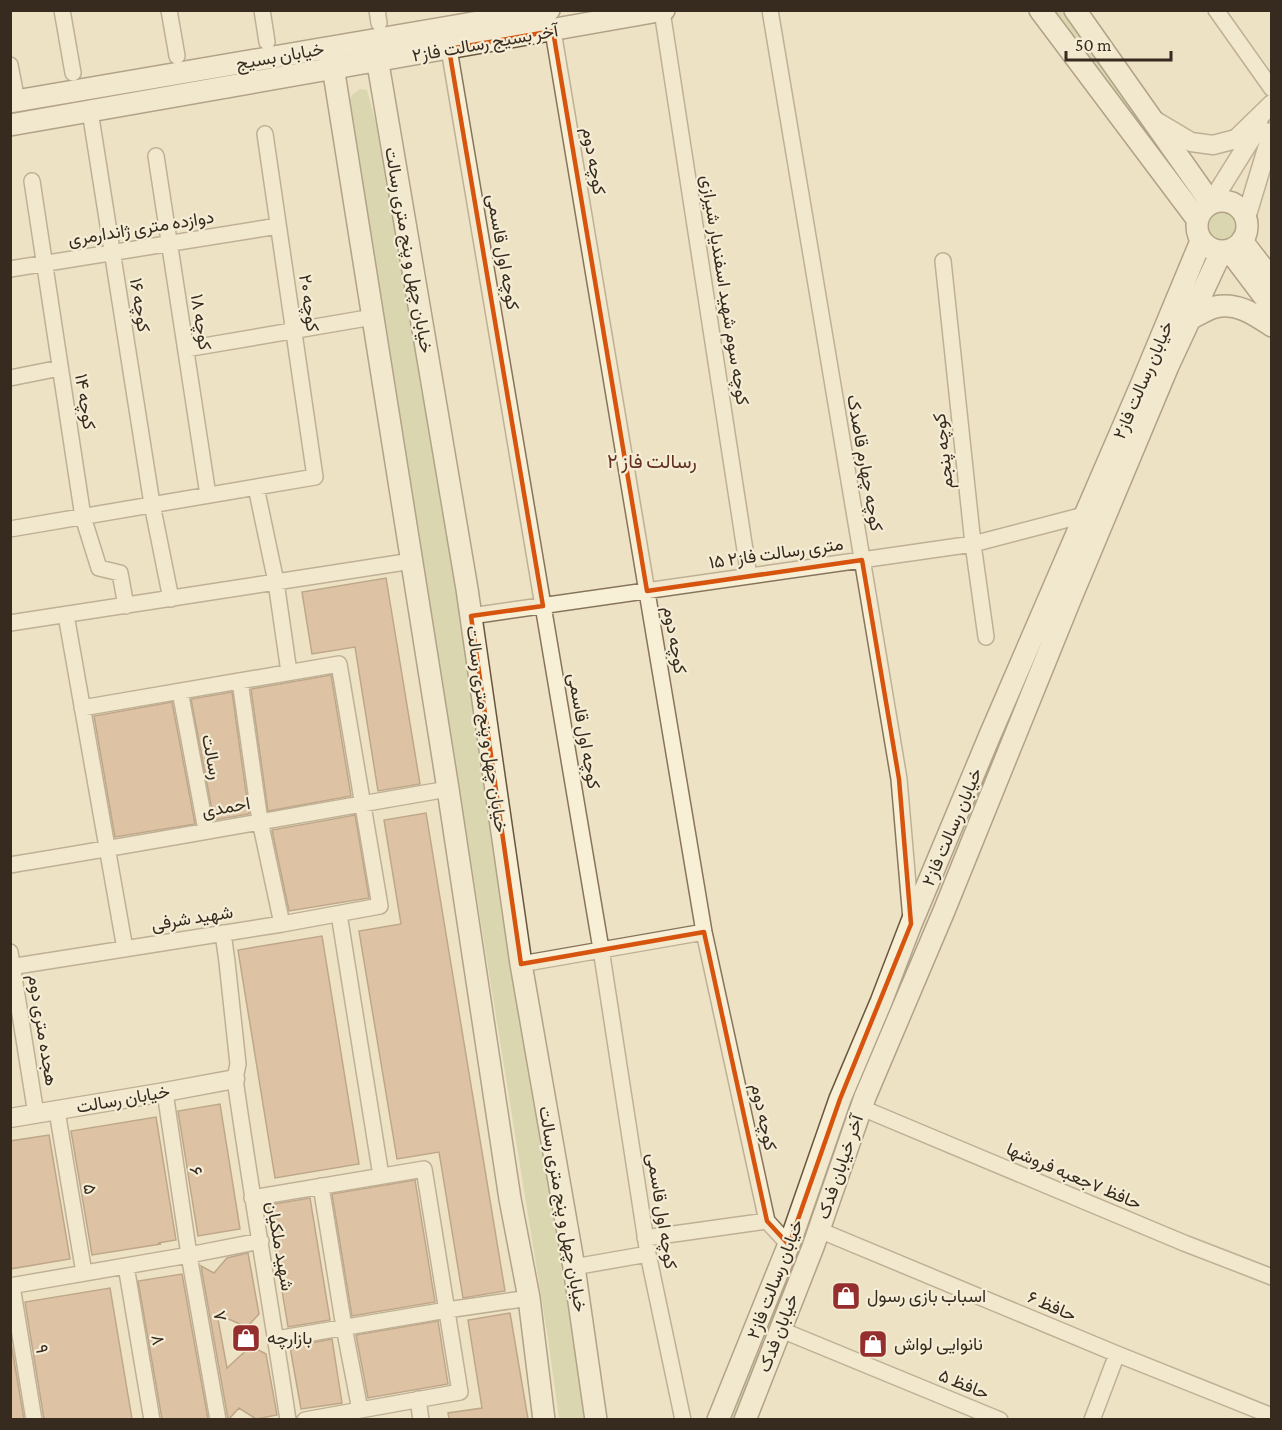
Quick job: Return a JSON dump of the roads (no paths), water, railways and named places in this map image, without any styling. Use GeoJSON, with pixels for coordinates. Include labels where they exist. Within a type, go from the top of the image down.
{"type":"FeatureCollection","features":[{"type":"Feature","properties":{"kind":"main road"},"geometry":{"type":"LineString","coordinates":[[1040,10],[1204,211]]}},
{"type":"Feature","properties":{"kind":"main road"},"geometry":{"type":"LineString","coordinates":[[1075,10],[1151,119],[1204,211]]}},
{"type":"Feature","properties":{"kind":"main road","name":"آخر بسیج رسالت فاز۲"},"geometry":{"type":"LineString","coordinates":[[377,62],[449,49],[551,21],[663,11]]}},
{"type":"Feature","properties":{"kind":"main road","name":"خیابان بسیج"},"geometry":{"type":"LineString","coordinates":[[14,101],[330,48],[377,24],[551,21]]}},
{"type":"Feature","properties":{"kind":"main road","name":"خیابان چهل و پنج متری رسالت"},"geometry":{"type":"LineString","coordinates":[[377,24],[377,62],[471,616],[521,964],[574,1267],[596,1419]]}},
{"type":"Feature","properties":{"kind":"main road"},"geometry":{"type":"LineString","coordinates":[[330,48],[448,789],[510,1199],[530,1298],[544,1419]]}},
{"type":"Feature","properties":{"kind":"main road","name":"خیابان بسیج"},"geometry":{"type":"LineString","coordinates":[[16,124],[377,62]]}},
{"type":"Feature","properties":{"kind":"main road"},"geometry":{"type":"LineString","coordinates":[[14,101],[16,124]]}},
{"type":"Feature","properties":{"kind":"main road"},"geometry":{"type":"LineString","coordinates":[[1232,247],[1247,225],[1246,218],[1234,204],[1223,201],[1204,211],[1196,226],[1201,241],[1211,249],[1232,247],[1245,245],[1272,280]]}},
{"type":"Feature","properties":{"kind":"main road","name":"خیابان رسالت فاز۲"},"geometry":{"type":"LineString","coordinates":[[718,1419],[789,1245],[840,1099],[911,924],[1201,241]]}},
{"type":"Feature","properties":{"kind":"main road"},"geometry":{"type":"LineString","coordinates":[[1232,247],[1272,307]]}},
{"type":"Feature","properties":{"kind":"main road","name":"خیابان رسالت فاز۲"},"geometry":{"type":"LineString","coordinates":[[862,1108],[1090,550],[1168,366],[1216,263],[1232,247]]}},
{"type":"Feature","properties":{"kind":"main road"},"geometry":{"type":"LineString","coordinates":[[1190,319],[1213,307],[1230,305],[1250,312],[1272,326]]}},
{"type":"Feature","properties":{"kind":"main road","name":"آخر خیابان فدک"},"geometry":{"type":"LineString","coordinates":[[816,1238],[862,1108],[840,1099]]}},
{"type":"Feature","properties":{"kind":"main road","name":"خیابان فدک"},"geometry":{"type":"LineString","coordinates":[[746,1419],[816,1238]]}},
{"type":"Feature","properties":{"kind":"street"},"geometry":{"type":"LineString","coordinates":[[62,10],[73,73]]}},
{"type":"Feature","properties":{"kind":"street"},"geometry":{"type":"LineString","coordinates":[[169,10],[177,56]]}},
{"type":"Feature","properties":{"kind":"street"},"geometry":{"type":"LineString","coordinates":[[262,10],[267,42]]}},
{"type":"Feature","properties":{"kind":"street","name":"کوچه چهارم قاصدک"},"geometry":{"type":"LineString","coordinates":[[770,10],[898,779],[911,924]]}},
{"type":"Feature","properties":{"kind":"street"},"geometry":{"type":"LineString","coordinates":[[1216,10],[1272,89]]}},
{"type":"Feature","properties":{"kind":"street","name":"کوچه سوم شهید اسفندیار شیرازی"},"geometry":{"type":"LineString","coordinates":[[663,11],[749,576]]}},
{"type":"Feature","properties":{"kind":"street","name":"کوچه دوم"},"geometry":{"type":"LineString","coordinates":[[551,21],[704,932],[767,1221]]}},
{"type":"Feature","properties":{"kind":"street","name":"کوچه اول قاسمی"},"geometry":{"type":"LineString","coordinates":[[449,49],[601,949],[646,1246],[683,1419]]}},
{"type":"Feature","properties":{"kind":"street"},"geometry":{"type":"LineString","coordinates":[[10,65],[14,101]]}},
{"type":"Feature","properties":{"kind":"street"},"geometry":{"type":"LineString","coordinates":[[1204,211],[1272,105]]}},
{"type":"Feature","properties":{"kind":"street"},"geometry":{"type":"LineString","coordinates":[[1151,119],[1191,142],[1213,145],[1236,139],[1272,105]]}},
{"type":"Feature","properties":{"kind":"street","name":"۱۶ کوچه"},"geometry":{"type":"LineString","coordinates":[[90,111],[152,504],[171,599]]}},
{"type":"Feature","properties":{"kind":"street"},"geometry":{"type":"LineString","coordinates":[[1246,218],[1272,132]]}},
{"type":"Feature","properties":{"kind":"street","name":"۲۰ کوچه"},"geometry":{"type":"LineString","coordinates":[[256,487],[315,477],[265,134]]}},
{"type":"Feature","properties":{"kind":"street","name":"۱۸ کوچه"},"geometry":{"type":"LineString","coordinates":[[156,156],[208,495]]}},
{"type":"Feature","properties":{"kind":"street","name":"‍‍ ۱۴ کوچه"},"geometry":{"type":"LineString","coordinates":[[32,181],[83,516],[99,568],[120,573],[126,606]]}},
{"type":"Feature","properties":{"kind":"street","name":"دوازده متری ژاندارمری"},"geometry":{"type":"LineString","coordinates":[[10,269],[278,226]]}},
{"type":"Feature","properties":{"kind":"street","name":"کوچه پنجم"},"geometry":{"type":"LineString","coordinates":[[944,261],[973,544],[986,637]]}},
{"type":"Feature","properties":{"kind":"street"},"geometry":{"type":"LineString","coordinates":[[186,349],[373,317]]}},
{"type":"Feature","properties":{"kind":"street"},"geometry":{"type":"LineString","coordinates":[[10,378],[60,369]]}},
{"type":"Feature","properties":{"kind":"street"},"geometry":{"type":"LineString","coordinates":[[10,529],[256,487],[276,582],[289,672]]}},
{"type":"Feature","properties":{"kind":"street","name":"۱۵ متری رسالت فاز۲"},"geometry":{"type":"LineString","coordinates":[[471,616],[973,544],[1084,515]]}},
{"type":"Feature","properties":{"kind":"street"},"geometry":{"type":"LineString","coordinates":[[10,623],[412,561]]}},
{"type":"Feature","properties":{"kind":"street"},"geometry":{"type":"LineString","coordinates":[[66,615],[125,949]]}},
{"type":"Feature","properties":{"kind":"street"},"geometry":{"type":"LineString","coordinates":[[82,708],[339,664],[363,804]]}},
{"type":"Feature","properties":{"kind":"street"},"geometry":{"type":"LineString","coordinates":[[240,681],[260,821],[282,924]]}},
{"type":"Feature","properties":{"kind":"street","name":"رسالت"},"geometry":{"type":"LineString","coordinates":[[180,691],[206,830]]}},
{"type":"Feature","properties":{"kind":"street","name":"احمدی"},"geometry":{"type":"LineString","coordinates":[[10,865],[448,789]]}},
{"type":"Feature","properties":{"kind":"street","name":"شهید شرفی"},"geometry":{"type":"LineString","coordinates":[[11,962],[125,949],[339,915],[380,906],[363,804]]}},
{"type":"Feature","properties":{"kind":"street"},"geometry":{"type":"LineString","coordinates":[[955,818],[978,828]]}},
{"type":"Feature","properties":{"kind":"street"},"geometry":{"type":"LineString","coordinates":[[339,915],[381,1176]]}},
{"type":"Feature","properties":{"kind":"street"},"geometry":{"type":"LineString","coordinates":[[521,964],[704,932]]}},
{"type":"Feature","properties":{"kind":"street","name":"شهید ملکیان"},"geometry":{"type":"LineString","coordinates":[[223,933],[238,1064],[235,1079],[288,1419]]}},
{"type":"Feature","properties":{"kind":"street","name":"هجده متری دوم"},"geometry":{"type":"LineString","coordinates":[[11,962],[36,1114]]}},
{"type":"Feature","properties":{"kind":"street","name":"خیابان رسالت"},"geometry":{"type":"LineString","coordinates":[[10,1118],[235,1079]]}},
{"type":"Feature","properties":{"kind":"street","name":"۶"},"geometry":{"type":"LineString","coordinates":[[165,1092],[189,1255]]}},
{"type":"Feature","properties":{"kind":"street","name":"حافظ ۷جعبه فروشها"},"geometry":{"type":"LineString","coordinates":[[862,1108],[1184,1244],[1272,1277]]}},
{"type":"Feature","properties":{"kind":"street","name":"۵"},"geometry":{"type":"LineString","coordinates":[[57,1111],[84,1273]]}},
{"type":"Feature","properties":{"kind":"street"},"geometry":{"type":"LineString","coordinates":[[252,1198],[424,1169],[460,1392],[304,1419]]}},
{"type":"Feature","properties":{"kind":"street"},"geometry":{"type":"LineString","coordinates":[[321,1186],[360,1410]]}},
{"type":"Feature","properties":{"kind":"street"},"geometry":{"type":"LineString","coordinates":[[574,1267],[646,1246],[767,1221],[789,1245]]}},
{"type":"Feature","properties":{"kind":"street","name":"حافظ ۶"},"geometry":{"type":"LineString","coordinates":[[816,1238],[1272,1416]]}},
{"type":"Feature","properties":{"kind":"street"},"geometry":{"type":"LineString","coordinates":[[11,1286],[261,1241]]}},
{"type":"Feature","properties":{"kind":"street","name":"۷"},"geometry":{"type":"LineString","coordinates":[[189,1255],[218,1419]]}},
{"type":"Feature","properties":{"kind":"street","name":"۸"},"geometry":{"type":"LineString","coordinates":[[126,1266],[152,1419]]}},
{"type":"Feature","properties":{"kind":"street","name":"۹"},"geometry":{"type":"LineString","coordinates":[[11,1286],[34,1419]]}},
{"type":"Feature","properties":{"kind":"street"},"geometry":{"type":"LineString","coordinates":[[276,1339],[530,1298]]}},
{"type":"Feature","properties":{"kind":"street","name":"حافظ ۵"},"geometry":{"type":"LineString","coordinates":[[779,1329],[1000,1419]]}},
{"type":"Feature","properties":{"kind":"street"},"geometry":{"type":"LineString","coordinates":[[1092,1419],[1117,1354]]}},
{"type":"Feature","properties":{"kind":"street"},"geometry":{"type":"LineString","coordinates":[[417,1399],[421,1419]]}},
{"type":"Feature","properties":{"kind":"place","name":"اسباب بازی رسول"},"geometry":{"type":"Point","coordinates":[846,1296]}},
{"type":"Feature","properties":{"kind":"place","name":"بازارچه"},"geometry":{"type":"Point","coordinates":[246,1338]}},
{"type":"Feature","properties":{"kind":"place","name":"نانوایی لواش"},"geometry":{"type":"Point","coordinates":[873,1344]}},
{"type":"Feature","properties":{"kind":"district","name":"رسالت فاز ۲"},"geometry":{"type":"Point","coordinates":[652,461]}}]}
